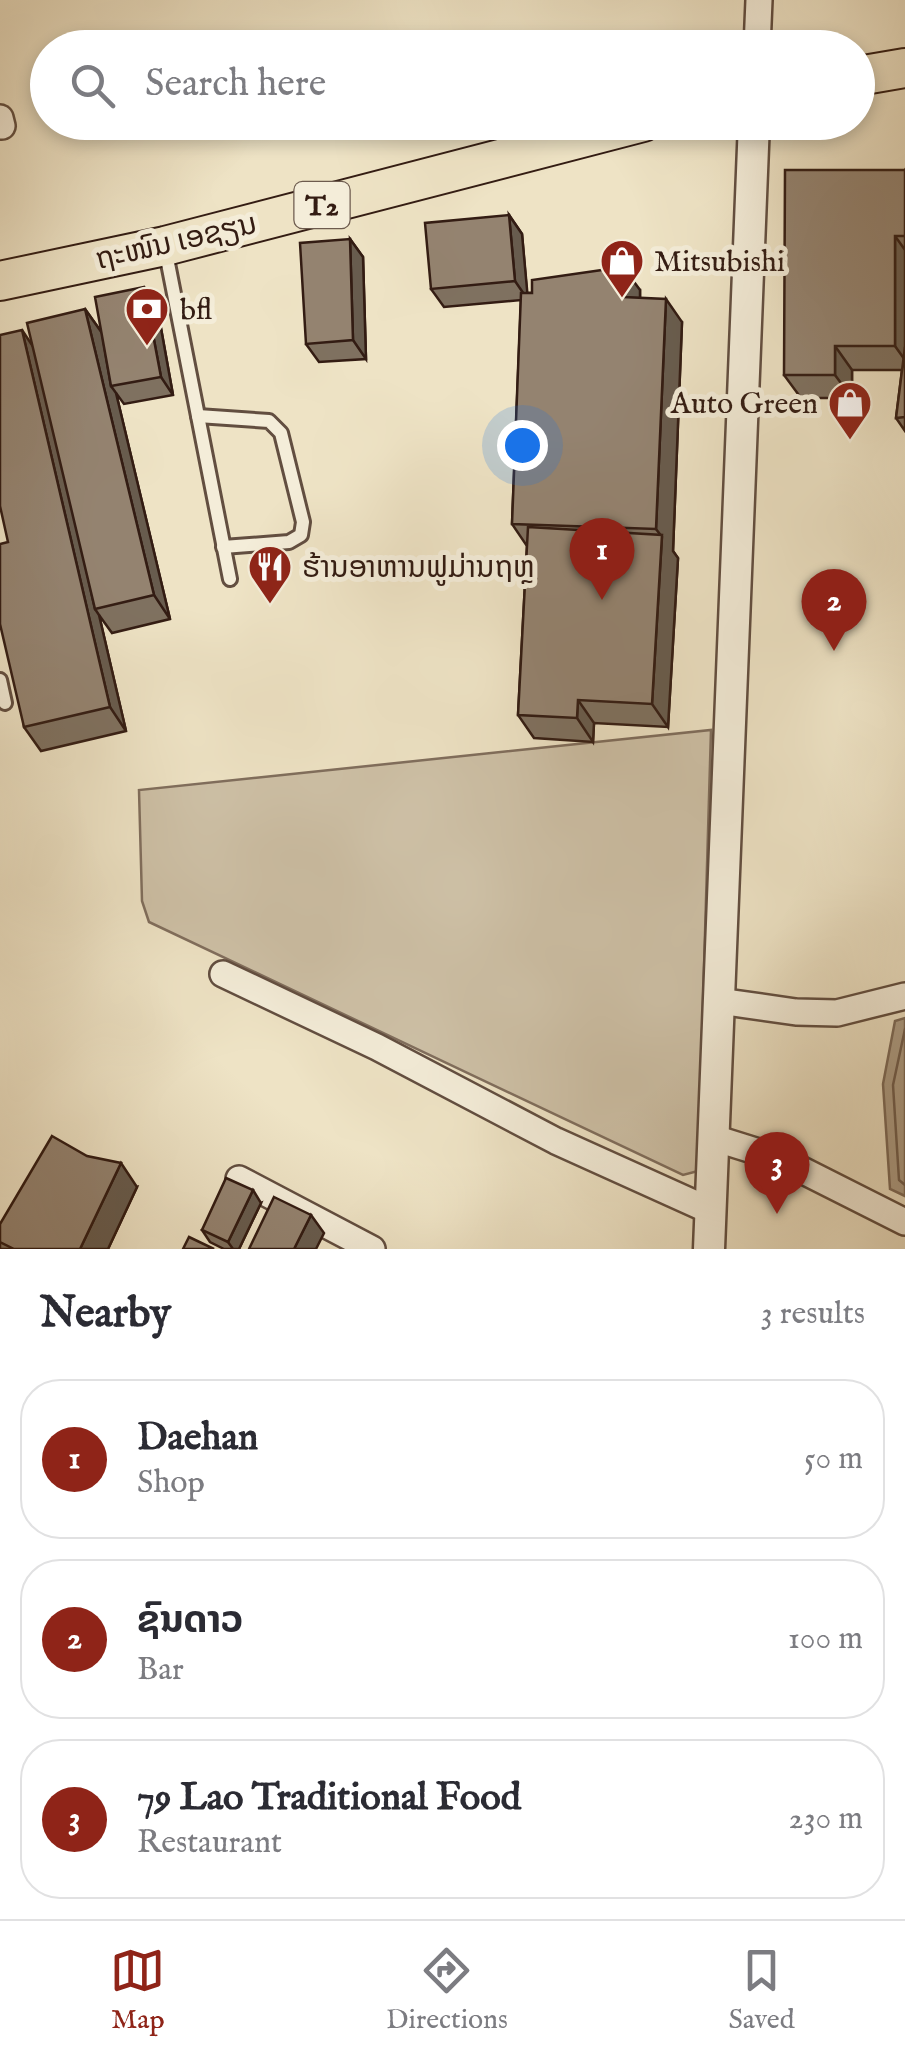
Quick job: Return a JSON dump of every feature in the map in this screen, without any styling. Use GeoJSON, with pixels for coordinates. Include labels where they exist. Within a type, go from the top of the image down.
{"type":"FeatureCollection","features":[{"type":"Feature","properties":{"kind":"main road"},"geometry":{"type":"LineString","coordinates":[[875,73],[905,68]]}},
{"type":"Feature","properties":{"kind":"main road","name":"ຖະໜົນ ເອຊຽນ"},"geometry":{"type":"LineString","coordinates":[[0,281],[165,246],[574,140]]}},
{"type":"Feature","properties":{"kind":"street"},"geometry":{"type":"LineString","coordinates":[[758,30],[759,0]]}},
{"type":"Feature","properties":{"kind":"street"},"geometry":{"type":"LineString","coordinates":[[710,1249],[753,140]]}},
{"type":"Feature","properties":{"kind":"street"},"geometry":{"type":"LineString","coordinates":[[224,974],[556,1141],[711,1210]]}},
{"type":"Feature","properties":{"kind":"street"},"geometry":{"type":"LineString","coordinates":[[719,1000],[796,1012],[838,1013],[905,996]]}},
{"type":"Feature","properties":{"kind":"street"},"geometry":{"type":"LineString","coordinates":[[714,1138],[778,1158],[905,1222]]}},
{"type":"Feature","properties":{"kind":"street"},"geometry":{"type":"LineString","coordinates":[[239,1179],[372,1249]]}},
{"type":"Feature","properties":{"kind":"lane"},"geometry":{"type":"LineString","coordinates":[[165,246],[230,579]]}},
{"type":"Feature","properties":{"kind":"lane"},"geometry":{"type":"LineString","coordinates":[[198,416],[269,421],[281,433],[304,522],[300,535],[289,542],[224,546]]}},
{"type":"Feature","properties":{"kind":"lane"},"geometry":{"type":"LineString","coordinates":[[0,680],[5,704]]}},
{"type":"Feature","properties":{"kind":"shaded area"},"geometry":{"type":"Polygon","coordinates":[[[711,730],[698,1171],[683,1175],[149,922],[142,901],[139,790],[711,730]]]}},
{"type":"Feature","properties":{"kind":"water"},"geometry":{"type":"Polygon","coordinates":[[[905,1018],[905,1196],[890,1189],[883,1084],[895,1021],[905,1018]]]}},
{"type":"Feature","properties":{"kind":"building"},"geometry":{"type":"Polygon","coordinates":[[[785,170],[905,170],[905,236],[895,236],[895,346],[835,346],[835,375],[784,375],[785,170]]]}},
{"type":"Feature","properties":{"kind":"building"},"geometry":{"type":"Polygon","coordinates":[[[509,215],[515,281],[431,289],[425,223],[509,215]]]}},
{"type":"Feature","properties":{"kind":"building"},"geometry":{"type":"Polygon","coordinates":[[[350,239],[353,340],[306,344],[300,243],[350,239]]]}},
{"type":"Feature","properties":{"kind":"building"},"geometry":{"type":"Polygon","coordinates":[[[623,267],[624,297],[666,299],[656,529],[512,524],[521,293],[532,293],[532,280],[623,267]]]}},
{"type":"Feature","properties":{"kind":"building"},"geometry":{"type":"Polygon","coordinates":[[[144,287],[161,377],[111,386],[95,297],[144,287]]]}},
{"type":"Feature","properties":{"kind":"building"},"geometry":{"type":"Polygon","coordinates":[[[85,309],[154,595],[95,609],[27,323],[85,309]]]}},
{"type":"Feature","properties":{"kind":"building"},"geometry":{"type":"Polygon","coordinates":[[[22,330],[110,707],[24,727],[0,624],[0,544],[8,542],[0,506],[0,335],[22,330]]]}},
{"type":"Feature","properties":{"kind":"building"},"geometry":{"type":"Polygon","coordinates":[[[905,347],[905,417],[896,418],[905,347]]]}},
{"type":"Feature","properties":{"kind":"building"},"geometry":{"type":"Polygon","coordinates":[[[528,527],[662,535],[652,704],[578,700],[577,718],[518,715],[528,527]]]}},
{"type":"Feature","properties":{"kind":"building"},"geometry":{"type":"Polygon","coordinates":[[[52,1136],[87,1156],[121,1163],[80,1249],[14,1249],[0,1242],[0,1224],[52,1136]]]}},
{"type":"Feature","properties":{"kind":"building"},"geometry":{"type":"Polygon","coordinates":[[[226,1178],[253,1190],[228,1242],[202,1230],[226,1178]]]}},
{"type":"Feature","properties":{"kind":"building"},"geometry":{"type":"Polygon","coordinates":[[[274,1197],[311,1215],[294,1249],[249,1249],[274,1197]]]}},
{"type":"Feature","properties":{"kind":"building"},"geometry":{"type":"Polygon","coordinates":[[[189,1237],[214,1249],[183,1249],[189,1237]]]}},
{"type":"Feature","properties":{"kind":"place","name":"Mitsubishi"},"geometry":{"type":"Point","coordinates":[622,299]}},
{"type":"Feature","properties":{"kind":"place","name":"bfl"},"geometry":{"type":"Point","coordinates":[147,347]}},
{"type":"Feature","properties":{"kind":"place","name":"Auto Green"},"geometry":{"type":"Point","coordinates":[850,441]}},
{"type":"Feature","properties":{"kind":"place","name":"Daehan"},"geometry":{"type":"Point","coordinates":[602,600]}},
{"type":"Feature","properties":{"kind":"place","name":"ຮ້ານອາຫານຟູມ່ານຖຫຼ"},"geometry":{"type":"Point","coordinates":[270,605]}},
{"type":"Feature","properties":{"kind":"place","name":"ຊົນດາວ"},"geometry":{"type":"Point","coordinates":[834,651]}},
{"type":"Feature","properties":{"kind":"place","name":"79 Lao Traditional Food"},"geometry":{"type":"Point","coordinates":[777,1214]}}]}
